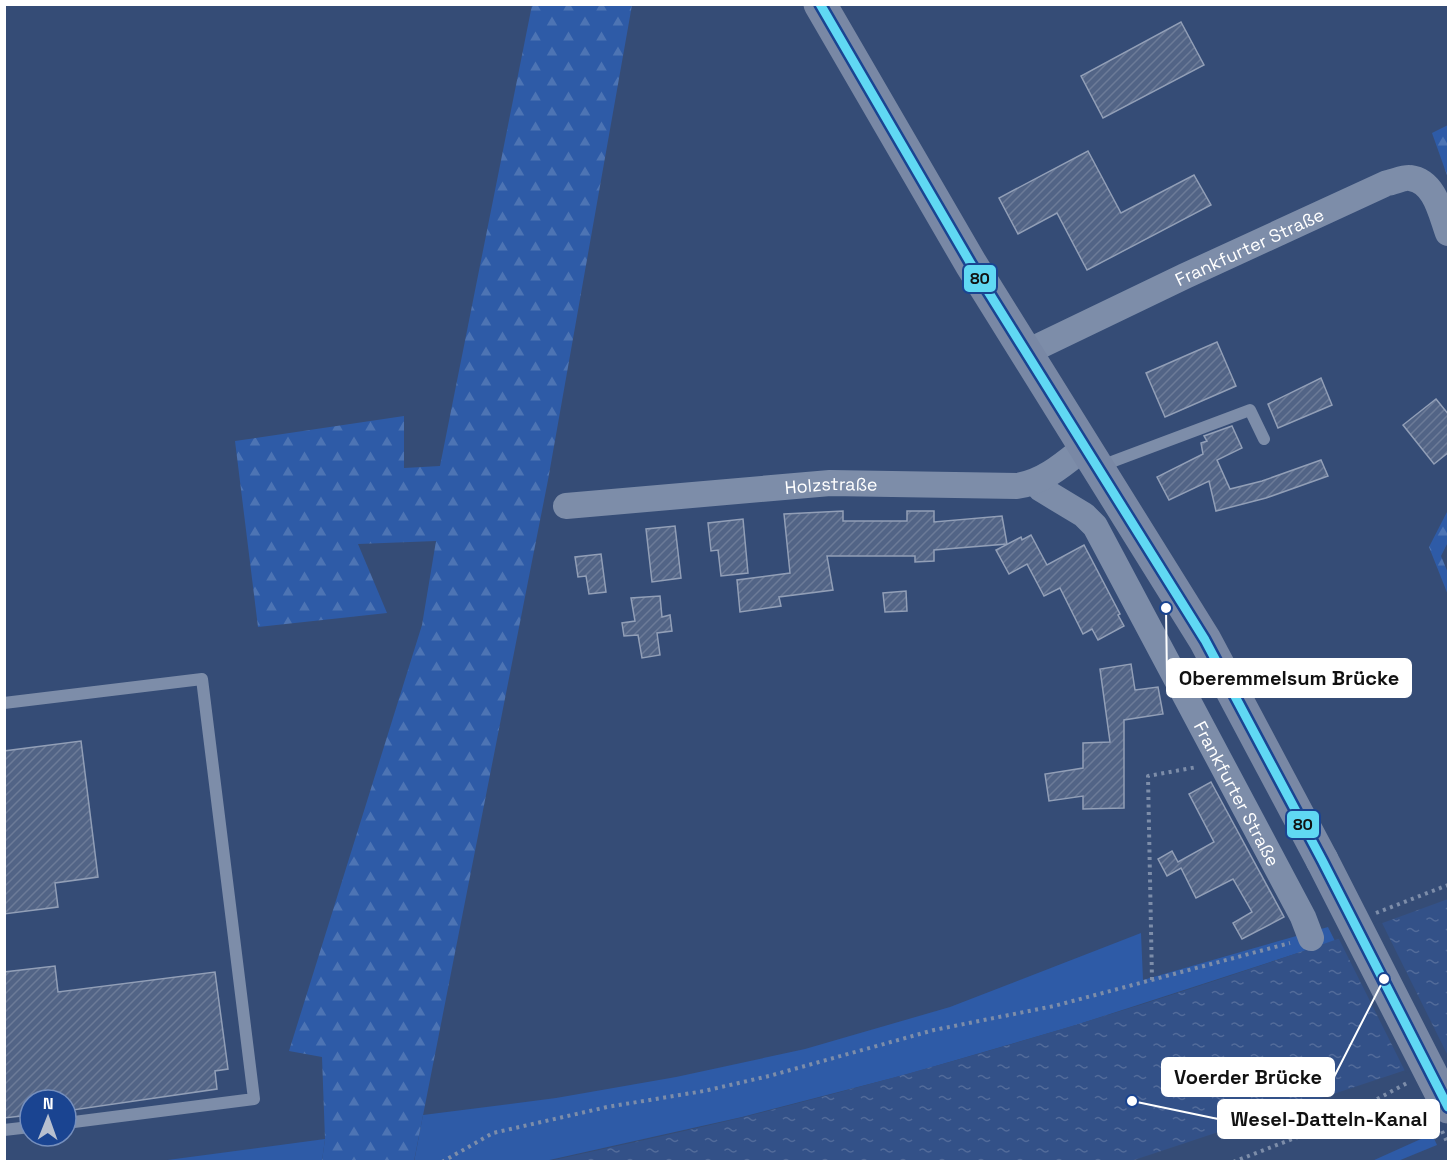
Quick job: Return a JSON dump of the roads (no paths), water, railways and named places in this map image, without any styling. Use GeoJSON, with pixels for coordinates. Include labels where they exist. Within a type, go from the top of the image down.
{"type":"FeatureCollection","features":[{"type":"Feature","properties":{"kind":"main road"},"geometry":{"type":"LineString","coordinates":[[820,4],[971,264],[1205,640],[1322,860],[1449,1107]]}},
{"type":"Feature","properties":{"kind":"street","name":"Frankfurter Straße"},"geometry":{"type":"LineString","coordinates":[[1027,352],[1225,257],[1387,183],[1409,178],[1425,183],[1434,196],[1449,233]]}},
{"type":"Feature","properties":{"kind":"street","name":"Holzstraße"},"geometry":{"type":"LineString","coordinates":[[566,506],[830,483],[1017,486],[1035,482],[1050,473],[1092,458]]}},
{"type":"Feature","properties":{"kind":"street","name":"Frankfurter Straße"},"geometry":{"type":"LineString","coordinates":[[1035,482],[1041,489],[1084,514],[1095,526],[1222,762],[1303,917],[1311,938]]}},
{"type":"Feature","properties":{"kind":"lane"},"geometry":{"type":"LineString","coordinates":[[1092,458],[1114,461],[1250,410],[1264,440]]}},
{"type":"Feature","properties":{"kind":"lane"},"geometry":{"type":"LineString","coordinates":[[4,704],[201,679],[254,1100],[78,1122]]}},
{"type":"Feature","properties":{"kind":"water"},"geometry":{"type":"Polygon","coordinates":[[[1448,899],[1448,1056],[1131,1161],[545,1162],[744,1117],[922,1070],[1187,990],[1448,899]]]}},
{"type":"Feature","properties":{"kind":"place","name":"Oberemmelsum Brücke"},"geometry":{"type":"Point","coordinates":[1166,608]}},
{"type":"Feature","properties":{"kind":"place","name":"Voerder Brücke"},"geometry":{"type":"Point","coordinates":[1384,979]}},
{"type":"Feature","properties":{"kind":"place","name":"Wesel-Datteln-Kanal"},"geometry":{"type":"Point","coordinates":[1132,1101]}}]}
